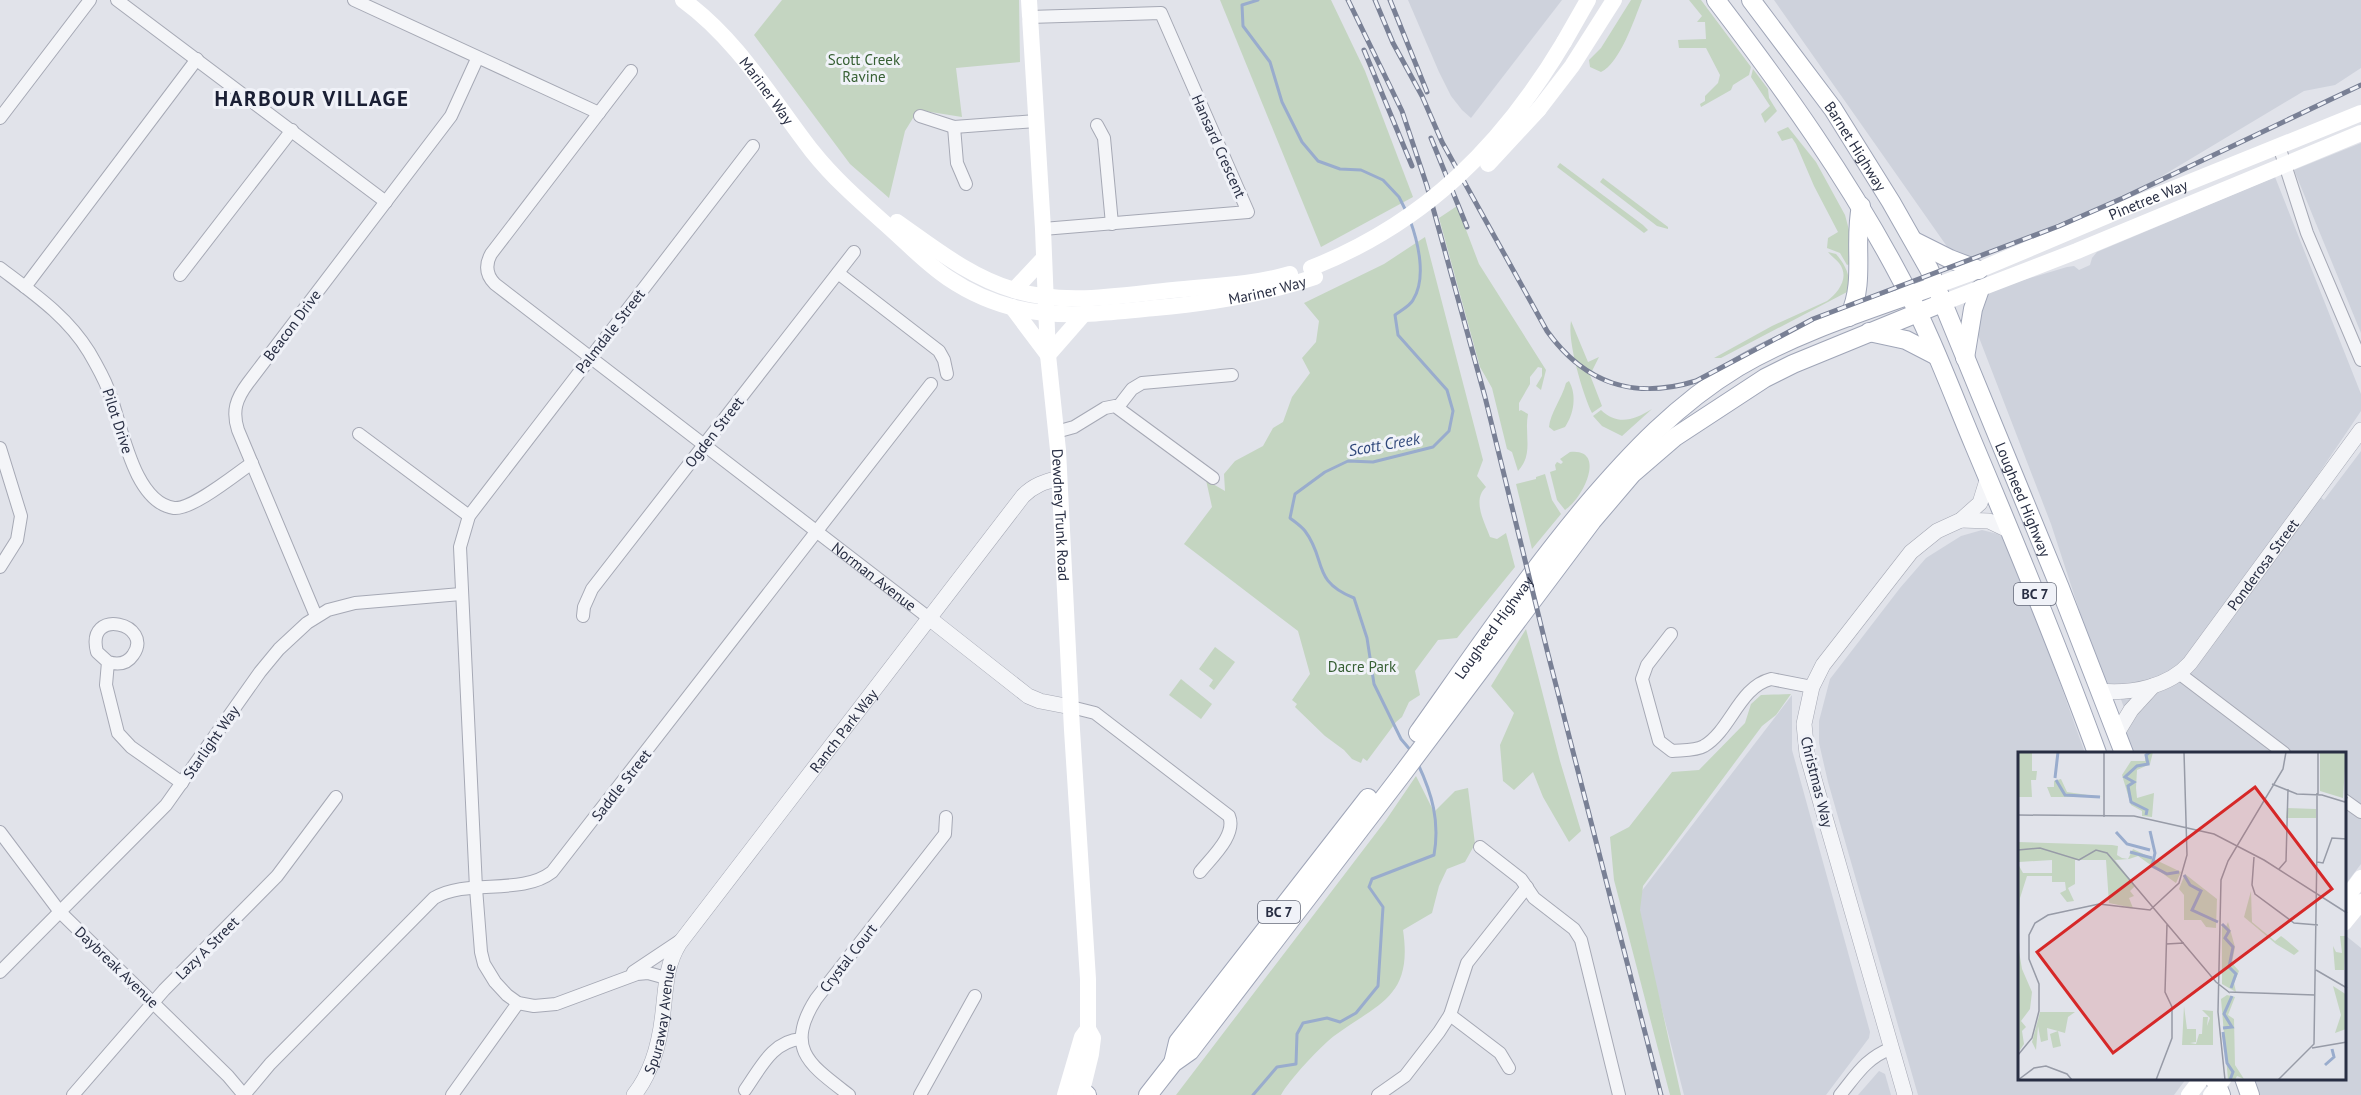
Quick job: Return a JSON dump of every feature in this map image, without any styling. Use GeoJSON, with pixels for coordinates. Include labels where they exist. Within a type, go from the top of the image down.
{"type":"FeatureCollection","features":[{"type":"Feature","properties":{"kind":"main road","name":"Dewdney Trunk Road"},"geometry":{"type":"LineString","coordinates":[[1029,0],[1047,297],[1048,354],[1059,478],[1088,979],[1088,1029],[1093,1038],[1091,1054],[1079,1094]]}},
{"type":"Feature","properties":{"kind":"main road","name":"Mariner Way"},"geometry":{"type":"LineString","coordinates":[[846,188],[969,271],[1014,290],[1047,297],[1082,298],[1246,283],[1313,272],[1380,235],[1418,210],[1460,176],[1510,122],[1533,92],[1588,0]]}},
{"type":"Feature","properties":{"kind":"main road","name":"Mariner Way"},"geometry":{"type":"LineString","coordinates":[[686,1],[731,42],[813,151],[846,188],[948,278],[984,297],[1012,307],[1047,315],[1083,315],[1237,298],[1360,257],[1395,238],[1455,194],[1511,141],[1554,90],[1614,0]]}},
{"type":"Feature","properties":{"kind":"main road","name":"Barnet Highway"},"geometry":{"type":"LineString","coordinates":[[1716,0],[1784,92],[1861,206],[1910,295]]}},
{"type":"Feature","properties":{"kind":"main road","name":"Barnet Highway"},"geometry":{"type":"LineString","coordinates":[[1750,0],[1833,109],[1914,241],[1942,303]]}},
{"type":"Feature","properties":{"kind":"main road","name":"Pinetree Way"},"geometry":{"type":"LineString","coordinates":[[1935,286],[2361,113]]}},
{"type":"Feature","properties":{"kind":"main road","name":"Pinetree Way"},"geometry":{"type":"LineString","coordinates":[[1942,303],[2283,170],[2361,133]]}},
{"type":"Feature","properties":{"kind":"main road"},"geometry":{"type":"LineString","coordinates":[[1849,317],[1859,290],[1856,227],[1861,206]]}},
{"type":"Feature","properties":{"kind":"main road"},"geometry":{"type":"LineString","coordinates":[[1914,241],[1979,270]]}},
{"type":"Feature","properties":{"kind":"main road"},"geometry":{"type":"LineString","coordinates":[[1014,290],[1044,258]]}},
{"type":"Feature","properties":{"kind":"main road","name":"Lougheed Highway"},"geometry":{"type":"LineString","coordinates":[[1416,746],[1542,559],[1646,438],[1688,402],[1762,354],[1849,317],[1935,286]]}},
{"type":"Feature","properties":{"kind":"main road"},"geometry":{"type":"LineString","coordinates":[[1965,358],[1973,309],[1980,289]]}},
{"type":"Feature","properties":{"kind":"main road","name":"Lougheed Highway"},"geometry":{"type":"LineString","coordinates":[[1910,295],[1988,477],[2097,752]]}},
{"type":"Feature","properties":{"kind":"main road","name":"Lougheed Highway"},"geometry":{"type":"LineString","coordinates":[[1148,1095],[1173,1064],[1178,1042],[1398,770],[1616,491],[1645,461],[1706,415],[1765,378],[1942,303],[2042,543],[2124,752]]}},
{"type":"Feature","properties":{"kind":"main road"},"geometry":{"type":"LineString","coordinates":[[1012,307],[1048,354],[1083,315]]}},
{"type":"Feature","properties":{"kind":"main road"},"geometry":{"type":"LineString","coordinates":[[1869,332],[1906,340],[1937,356]]}},
{"type":"Feature","properties":{"kind":"main road"},"geometry":{"type":"LineString","coordinates":[[2346,898],[2361,878]]}},
{"type":"Feature","properties":{"kind":"main road"},"geometry":{"type":"LineString","coordinates":[[2346,921],[2361,902]]}},
{"type":"Feature","properties":{"kind":"main road"},"geometry":{"type":"LineString","coordinates":[[2245,1080],[2250,1095]]}},
{"type":"Feature","properties":{"kind":"main road"},"geometry":{"type":"LineString","coordinates":[[2189,1095],[2215,1085]]}},
{"type":"Feature","properties":{"kind":"street"},"geometry":{"type":"LineString","coordinates":[[0,118],[90,0]]}},
{"type":"Feature","properties":{"kind":"street"},"geometry":{"type":"LineString","coordinates":[[117,0],[386,202]]}},
{"type":"Feature","properties":{"kind":"street"},"geometry":{"type":"LineString","coordinates":[[354,0],[599,113],[631,71]]}},
{"type":"Feature","properties":{"kind":"street","name":"Hansard Crescent"},"geometry":{"type":"LineString","coordinates":[[1029,17],[1161,13],[1248,212],[1043,229]]}},
{"type":"Feature","properties":{"kind":"street","name":"Beacon Drive"},"geometry":{"type":"LineString","coordinates":[[316,616],[234,418],[237,401],[248,383],[451,116],[477,58]]}},
{"type":"Feature","properties":{"kind":"street"},"geometry":{"type":"LineString","coordinates":[[25,287],[197,59]]}},
{"type":"Feature","properties":{"kind":"street","name":"Norman Avenue"},"geometry":{"type":"LineString","coordinates":[[599,113],[491,254],[487,266],[489,276],[495,284],[1028,696],[1040,701],[1095,713],[1229,816],[1230,832],[1200,872]]}},
{"type":"Feature","properties":{"kind":"street"},"geometry":{"type":"LineString","coordinates":[[920,116],[954,127],[1036,121]]}},
{"type":"Feature","properties":{"kind":"street"},"geometry":{"type":"LineString","coordinates":[[1096,124],[1104,138],[1112,224]]}},
{"type":"Feature","properties":{"kind":"street"},"geometry":{"type":"LineString","coordinates":[[954,127],[957,163],[966,184]]}},
{"type":"Feature","properties":{"kind":"street"},"geometry":{"type":"LineString","coordinates":[[180,275],[292,130]]}},
{"type":"Feature","properties":{"kind":"street","name":"Palmdale Street"},"geometry":{"type":"LineString","coordinates":[[469,516],[753,146]]}},
{"type":"Feature","properties":{"kind":"street"},"geometry":{"type":"LineString","coordinates":[[2272,149],[2283,170],[2361,360]]}},
{"type":"Feature","properties":{"kind":"street","name":"Ogden Street"},"geometry":{"type":"LineString","coordinates":[[583,616],[584,607],[592,589],[854,252]]}},
{"type":"Feature","properties":{"kind":"street","name":"Pilot Drive"},"geometry":{"type":"LineString","coordinates":[[0,268],[64,319],[89,352],[109,390],[134,467],[147,490],[157,499],[172,508],[188,506],[252,463]]}},
{"type":"Feature","properties":{"kind":"street"},"geometry":{"type":"LineString","coordinates":[[838,273],[939,351],[947,374]]}},
{"type":"Feature","properties":{"kind":"street"},"geometry":{"type":"LineString","coordinates":[[1118,407],[1132,389],[1142,383],[1232,375]]}},
{"type":"Feature","properties":{"kind":"street","name":"Saddle Street"},"geometry":{"type":"LineString","coordinates":[[244,1095],[270,1064],[430,902],[446,892],[532,881],[552,872],[931,384]]}},
{"type":"Feature","properties":{"kind":"street"},"geometry":{"type":"LineString","coordinates":[[1056,432],[1074,427],[1108,406],[1118,407],[1213,478]]}},
{"type":"Feature","properties":{"kind":"street","name":"Ponderosa Street"},"geometry":{"type":"LineString","coordinates":[[2100,691],[2124,692],[2153,686],[2180,674],[2361,430]]}},
{"type":"Feature","properties":{"kind":"street"},"geometry":{"type":"LineString","coordinates":[[359,434],[469,516],[460,547],[461,594],[481,952],[484,964],[495,982],[518,1003],[452,1095]]}},
{"type":"Feature","properties":{"kind":"street"},"geometry":{"type":"LineString","coordinates":[[0,448],[21,516],[17,540],[0,567]]}},
{"type":"Feature","properties":{"kind":"street","name":"Christmas Way"},"geometry":{"type":"LineString","coordinates":[[1905,1095],[1808,754],[1804,724],[1812,687],[1828,657],[1905,559],[1929,537],[1961,520],[1980,503],[1988,477]]}},
{"type":"Feature","properties":{"kind":"street","name":"Ranch Park Way"},"geometry":{"type":"LineString","coordinates":[[621,979],[682,939],[1023,496],[1031,488],[1059,478]]}},
{"type":"Feature","properties":{"kind":"street"},"geometry":{"type":"LineString","coordinates":[[1961,520],[1989,521],[2010,531]]}},
{"type":"Feature","properties":{"kind":"street","name":"Starlight Way"},"geometry":{"type":"LineString","coordinates":[[0,972],[159,813],[279,649],[316,616],[343,605],[371,600],[461,594]]}},
{"type":"Feature","properties":{"kind":"street"},"geometry":{"type":"LineString","coordinates":[[1671,634],[1647,665],[1642,679],[1659,741],[1672,751],[1703,747],[1714,738],[1748,694],[1765,680],[1771,679],[1812,687]]}},
{"type":"Feature","properties":{"kind":"street"},"geometry":{"type":"LineString","coordinates":[[108,662],[106,685],[118,733],[130,747],[182,783]]}},
{"type":"Feature","properties":{"kind":"street"},"geometry":{"type":"LineString","coordinates":[[2180,674],[2283,752]]}},
{"type":"Feature","properties":{"kind":"street","name":"Ponderosa Street"},"geometry":{"type":"LineString","coordinates":[[2117,733],[2132,710],[2153,686]]}},
{"type":"Feature","properties":{"kind":"street","name":"Lazy A Street"},"geometry":{"type":"LineString","coordinates":[[73,1095],[153,1002],[277,876],[336,797]]}},
{"type":"Feature","properties":{"kind":"street"},"geometry":{"type":"LineString","coordinates":[[2346,801],[2361,812]]}},
{"type":"Feature","properties":{"kind":"street","name":"Crystal Court"},"geometry":{"type":"LineString","coordinates":[[801,1039],[809,1010],[945,834],[946,817]]}},
{"type":"Feature","properties":{"kind":"street","name":"Daybreak Avenue"},"geometry":{"type":"LineString","coordinates":[[0,832],[60,912],[228,1076],[244,1095]]}},
{"type":"Feature","properties":{"kind":"street"},"geometry":{"type":"LineString","coordinates":[[1480,847],[1521,879],[1534,898],[1574,929],[1581,940],[1619,1095]]}},
{"type":"Feature","properties":{"kind":"street"},"geometry":{"type":"LineString","coordinates":[[1378,1095],[1405,1076],[1427,1049],[1450,1015],[1467,963],[1527,887]]}},
{"type":"Feature","properties":{"kind":"street","name":"Spuraway Avenue"},"geometry":{"type":"LineString","coordinates":[[634,1095],[648,1073],[657,1050],[666,978],[674,953],[682,939]]}},
{"type":"Feature","properties":{"kind":"street","name":"Ranch Park Way"},"geometry":{"type":"LineString","coordinates":[[518,1003],[534,1006],[556,1004],[621,979],[644,973],[666,978]]}},
{"type":"Feature","properties":{"kind":"street"},"geometry":{"type":"LineString","coordinates":[[920,1095],[975,996]]}},
{"type":"Feature","properties":{"kind":"street"},"geometry":{"type":"LineString","coordinates":[[1450,1015],[1500,1053],[1509,1068]]}},
{"type":"Feature","properties":{"kind":"street"},"geometry":{"type":"LineString","coordinates":[[745,1090],[778,1047],[789,1041],[801,1039],[811,1063],[849,1095]]}},
{"type":"Feature","properties":{"kind":"street"},"geometry":{"type":"LineString","coordinates":[[1840,1095],[1867,1061],[1878,1053],[1892,1048]]}},
{"type":"Feature","properties":{"kind":"shaded area"},"geometry":{"type":"Polygon","coordinates":[[[1408,0],[1562,0],[1471,118],[1451,96],[1408,0]]]}},
{"type":"Feature","properties":{"kind":"shaded area"},"geometry":{"type":"Polygon","coordinates":[[[1774,0],[2361,0],[2361,68],[2335,85],[2304,91],[2142,188],[1960,265],[1774,0]]]}},
{"type":"Feature","properties":{"kind":"shaded area"},"geometry":{"type":"Polygon","coordinates":[[[2361,143],[2361,333],[2294,170],[2361,143]]]}},
{"type":"Feature","properties":{"kind":"shaded area"},"geometry":{"type":"Polygon","coordinates":[[[2275,177],[2361,394],[2361,411],[2309,488],[2324,500],[2361,451],[2361,864],[2346,884],[2346,752],[2130,752],[2126,736],[2129,722],[2117,688],[2107,683],[2100,674],[2051,524],[1978,335],[1981,300],[1993,289],[2067,267],[2074,266],[2079,270],[2090,265],[2097,252],[2275,177]]]}},
{"type":"Feature","properties":{"kind":"shaded area"},"geometry":{"type":"Polygon","coordinates":[[[1982,530],[1998,534],[2010,544],[2085,752],[2018,752],[2018,1080],[2185,1080],[2174,1095],[1918,1095],[1828,782],[1819,743],[1819,721],[1830,679],[1926,558],[1961,536],[1982,530]]]}},
{"type":"Feature","properties":{"kind":"shaded area"},"geometry":{"type":"Polygon","coordinates":[[[1792,695],[1792,750],[1870,1032],[1869,1038],[1826,1095],[1684,1095],[1634,901],[1792,695]]]}},
{"type":"Feature","properties":{"kind":"shaded area"},"geometry":{"type":"Polygon","coordinates":[[[2346,936],[2361,948],[2361,1095],[2260,1095],[2255,1080],[2346,1080],[2346,936]]]}},
{"type":"Feature","properties":{"kind":"shaded area"},"geometry":{"type":"Polygon","coordinates":[[[1879,1071],[1885,1074],[1891,1095],[1858,1095],[1879,1071]]]}},
{"type":"Feature","properties":{"kind":"green space","name":"Scott Creek Ravine"},"geometry":{"type":"Polygon","coordinates":[[[782,0],[1019,0],[1020,62],[956,68],[962,117],[918,110],[905,131],[889,198],[850,164],[754,35],[782,0]]]}},
{"type":"Feature","properties":{"kind":"green space"},"geometry":{"type":"Polygon","coordinates":[[[1220,0],[1331,0],[1365,71],[1413,197],[1321,247],[1220,0]]]}},
{"type":"Feature","properties":{"kind":"green space"},"geometry":{"type":"Polygon","coordinates":[[[1631,0],[1642,0],[1620,51],[1608,67],[1601,72],[1590,67],[1589,60],[1601,48],[1631,0]]]}},
{"type":"Feature","properties":{"kind":"green space"},"geometry":{"type":"Polygon","coordinates":[[[1689,0],[1701,0],[1751,67],[1749,75],[1733,85],[1731,90],[1701,107],[1700,104],[1705,101],[1705,96],[1718,83],[1720,75],[1706,48],[1679,48],[1678,40],[1706,39],[1705,22],[1697,22],[1702,16],[1689,0]]]}},
{"type":"Feature","properties":{"kind":"green space"},"geometry":{"type":"Polygon","coordinates":[[[1753,69],[1768,89],[1769,98],[1777,111],[1765,123],[1761,114],[1770,106],[1751,77],[1753,69]]]}},
{"type":"Feature","properties":{"kind":"green space"},"geometry":{"type":"Polygon","coordinates":[[[1788,127],[1816,162],[1845,215],[1849,230],[1850,264],[1847,265],[1840,253],[1827,248],[1828,238],[1838,232],[1814,186],[1796,144],[1792,138],[1782,141],[1777,132],[1788,127]]]}},
{"type":"Feature","properties":{"kind":"green space"},"geometry":{"type":"Polygon","coordinates":[[[1560,163],[1648,230],[1644,233],[1557,167],[1560,163]]]}},
{"type":"Feature","properties":{"kind":"green space"},"geometry":{"type":"Polygon","coordinates":[[[1603,178],[1668,229],[1657,226],[1600,182],[1603,178]]]}},
{"type":"Feature","properties":{"kind":"green space"},"geometry":{"type":"Polygon","coordinates":[[[1457,206],[1479,264],[1546,370],[1541,390],[1536,386],[1542,376],[1542,368],[1538,367],[1530,377],[1530,384],[1519,403],[1519,411],[1528,414],[1526,458],[1518,471],[1512,452],[1507,449],[1492,388],[1480,367],[1439,218],[1457,206]]]}},
{"type":"Feature","properties":{"kind":"green space","name":"Dacre Park"},"geometry":{"type":"Polygon","coordinates":[[[1425,237],[1483,460],[1477,476],[1486,487],[1480,498],[1480,511],[1490,537],[1497,539],[1506,533],[1515,567],[1457,638],[1438,640],[1415,671],[1420,695],[1409,702],[1402,717],[1367,761],[1363,758],[1361,763],[1352,759],[1295,707],[1297,704],[1292,700],[1310,674],[1298,631],[1184,544],[1212,507],[1206,480],[1225,491],[1224,474],[1235,461],[1263,446],[1273,428],[1283,422],[1292,397],[1310,373],[1302,358],[1316,342],[1319,321],[1304,303],[1384,264],[1425,237]]]}},
{"type":"Feature","properties":{"kind":"green space"},"geometry":{"type":"Polygon","coordinates":[[[1828,252],[1836,254],[1845,267],[1849,277],[1847,292],[1721,358],[1714,358],[1772,326],[1827,301],[1839,289],[1843,279],[1842,268],[1828,252]]]}},
{"type":"Feature","properties":{"kind":"green space"},"geometry":{"type":"Polygon","coordinates":[[[1571,321],[1588,362],[1599,357],[1590,375],[1602,406],[1592,413],[1580,381],[1571,341],[1571,321]]]}},
{"type":"Feature","properties":{"kind":"green space"},"geometry":{"type":"Polygon","coordinates":[[[1569,381],[1574,398],[1571,416],[1565,427],[1554,431],[1549,427],[1550,422],[1566,383],[1569,381]]]}},
{"type":"Feature","properties":{"kind":"green space"},"geometry":{"type":"Polygon","coordinates":[[[1652,409],[1622,436],[1602,426],[1593,416],[1601,410],[1614,418],[1626,420],[1652,409]]]}},
{"type":"Feature","properties":{"kind":"green space"},"geometry":{"type":"Polygon","coordinates":[[[1570,452],[1581,453],[1588,458],[1590,465],[1585,485],[1565,510],[1557,500],[1550,472],[1556,470],[1557,462],[1561,464],[1563,462],[1560,459],[1570,452]]]}},
{"type":"Feature","properties":{"kind":"green space"},"geometry":{"type":"Polygon","coordinates":[[[1545,474],[1552,500],[1561,514],[1532,549],[1516,484],[1545,474]]]}},
{"type":"Feature","properties":{"kind":"green space"},"geometry":{"type":"Polygon","coordinates":[[[1526,629],[1560,761],[1581,831],[1569,842],[1543,797],[1533,772],[1514,790],[1503,781],[1500,745],[1514,713],[1491,686],[1526,629]]]}},
{"type":"Feature","properties":{"kind":"green space"},"geometry":{"type":"Polygon","coordinates":[[[1215,647],[1235,662],[1214,690],[1209,686],[1213,680],[1199,669],[1215,647]]]}},
{"type":"Feature","properties":{"kind":"green space"},"geometry":{"type":"Polygon","coordinates":[[[1181,679],[1212,704],[1201,719],[1169,695],[1181,679]]]}},
{"type":"Feature","properties":{"kind":"green space"},"geometry":{"type":"Polygon","coordinates":[[[1791,694],[1776,715],[1762,726],[1643,886],[1640,910],[1681,1095],[1670,1095],[1614,880],[1610,837],[1629,827],[1672,772],[1699,770],[1745,723],[1751,704],[1761,695],[1791,694]]]}},
{"type":"Feature","properties":{"kind":"green space"},"geometry":{"type":"Polygon","coordinates":[[[1416,776],[1434,812],[1455,791],[1468,788],[1475,844],[1465,862],[1447,869],[1439,886],[1432,913],[1403,930],[1405,952],[1403,970],[1389,996],[1328,1041],[1281,1095],[1176,1095],[1386,820],[1416,776]]]}},
{"type":"Feature","properties":{"kind":"waterway","name":"Scott Creek"},"geometry":{"type":"LineString","coordinates":[[1258,0],[1242,5],[1243,26],[1270,62],[1282,102],[1302,142],[1318,161],[1340,169],[1361,170],[1383,180],[1399,197],[1406,211]]}},
{"type":"Feature","properties":{"kind":"waterway","name":"Scott Creek"},"geometry":{"type":"LineString","coordinates":[[1410,220],[1420,260],[1420,281],[1412,302],[1395,315],[1398,335],[1447,390],[1453,411],[1449,431],[1433,447],[1373,462],[1348,461],[1325,472],[1295,494],[1290,518],[1303,529],[1312,542],[1325,577],[1340,591],[1354,598],[1367,638],[1374,684],[1401,739],[1412,752]]}},
{"type":"Feature","properties":{"kind":"waterway","name":"Scott Creek"},"geometry":{"type":"LineString","coordinates":[[1253,1095],[1277,1067],[1296,1064],[1297,1034],[1303,1023],[1327,1018],[1340,1022],[1356,1013],[1378,986],[1383,907],[1369,887],[1372,879],[1434,855],[1436,843],[1434,808],[1418,764]]}},
{"type":"Feature","properties":{"kind":"railway"},"geometry":{"type":"LineString","coordinates":[[1348,0],[1402,111],[1427,186],[1485,397],[1661,1095]]}},
{"type":"Feature","properties":{"kind":"railway"},"geometry":{"type":"LineString","coordinates":[[1375,0],[1393,43],[1422,96],[1442,142],[1547,331],[1578,364],[1594,375],[1632,388],[1652,389],[1696,381],[1813,319],[2059,226],[2361,85]]}},
{"type":"Feature","properties":{"kind":"railway"},"geometry":{"type":"LineString","coordinates":[[1390,0],[1427,92]]}},
{"type":"Feature","properties":{"kind":"railway"},"geometry":{"type":"LineString","coordinates":[[1364,50],[1412,166]]}},
{"type":"Feature","properties":{"kind":"railway"},"geometry":{"type":"LineString","coordinates":[[1431,138],[1467,227]]}},
{"type":"Feature","properties":{"kind":"district","name":"HARBOUR VILLAGE"},"geometry":{"type":"Point","coordinates":[312,98]}}]}
